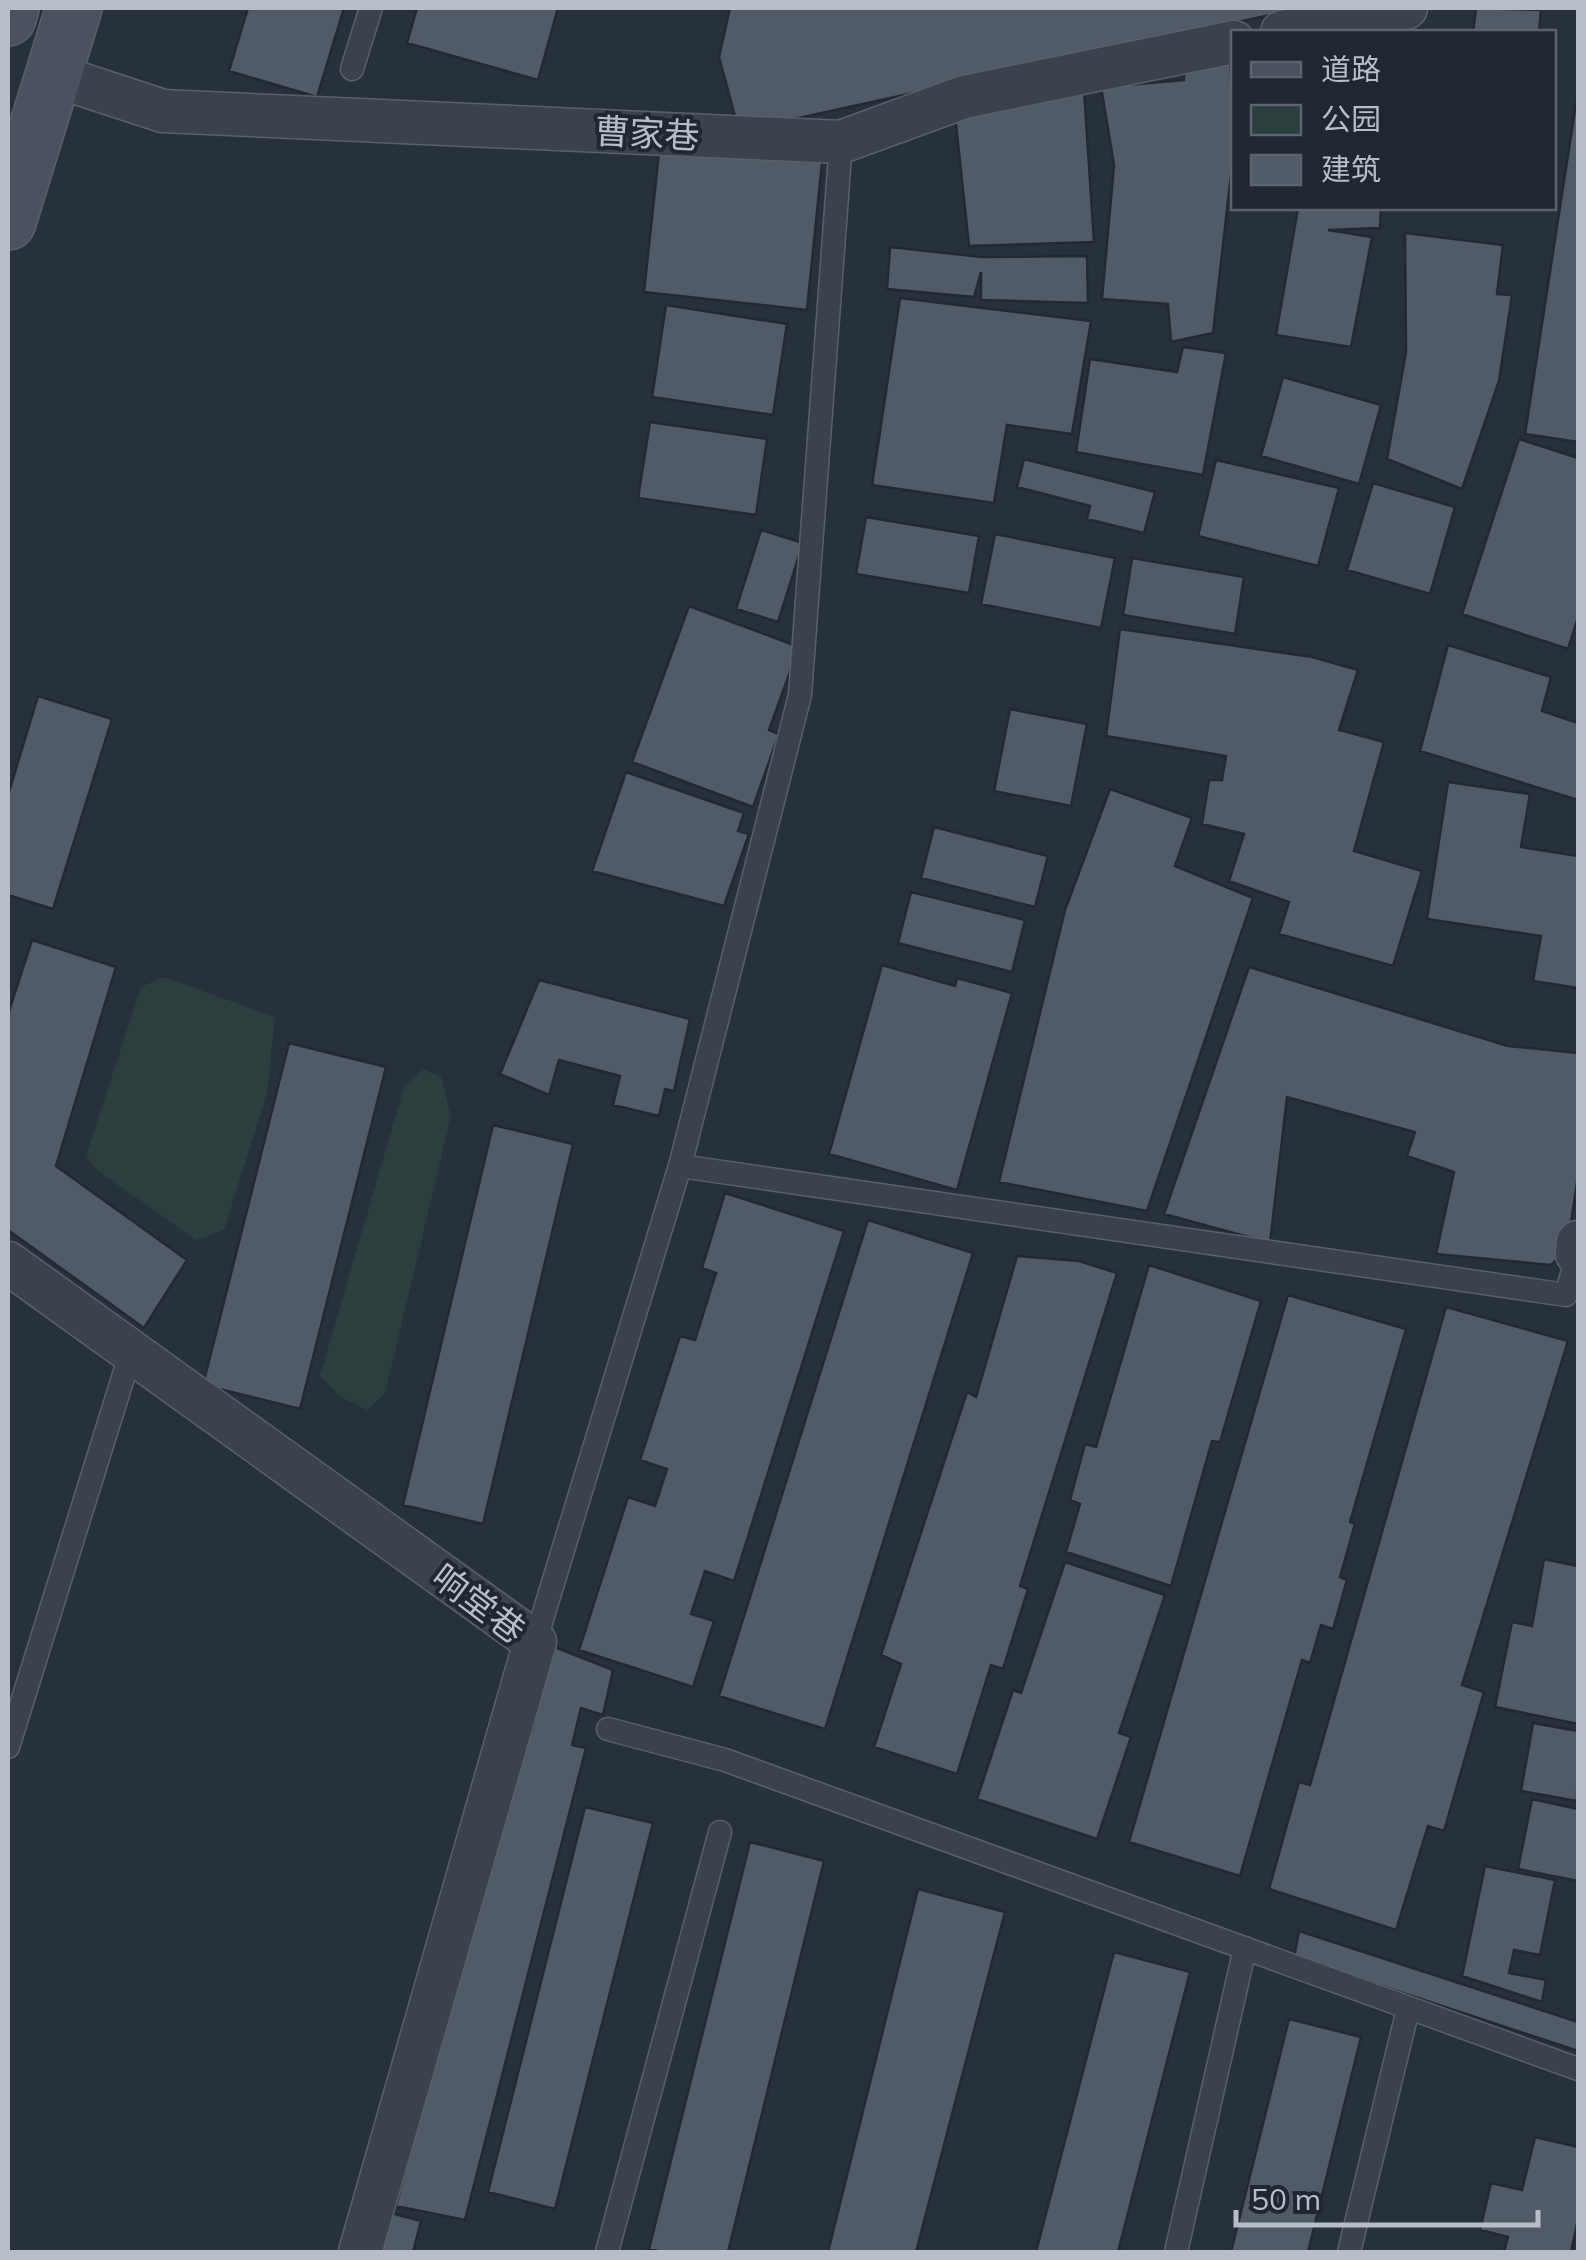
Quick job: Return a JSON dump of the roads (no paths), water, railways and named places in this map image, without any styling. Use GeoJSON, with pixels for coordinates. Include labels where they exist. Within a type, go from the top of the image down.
{"type":"FeatureCollection","features":[{"type":"Feature","properties":{"kind":"main road"},"geometry":{"type":"LineString","coordinates":[[8,18],[10,8]]}},
{"type":"Feature","properties":{"kind":"main road"},"geometry":{"type":"LineString","coordinates":[[8,222],[74,8]]}},
{"type":"Feature","properties":{"kind":"street"},"geometry":{"type":"LineString","coordinates":[[1292,30],[1406,8]]}},
{"type":"Feature","properties":{"kind":"street","name":"曹家巷"},"geometry":{"type":"LineString","coordinates":[[53,75],[163,111],[841,142],[964,97],[1231,43]]}},
{"type":"Feature","properties":{"kind":"street","name":"响堂巷"},"geometry":{"type":"LineString","coordinates":[[8,1264],[535,1642],[360,2252]]}},
{"type":"Feature","properties":{"kind":"lane"},"geometry":{"type":"LineString","coordinates":[[352,70],[371,8]]}},
{"type":"Feature","properties":{"kind":"lane"},"geometry":{"type":"LineString","coordinates":[[535,1642],[680,1166],[800,695],[841,142]]}},
{"type":"Feature","properties":{"kind":"lane"},"geometry":{"type":"LineString","coordinates":[[680,1166],[1566,1294],[1578,1250]]}},
{"type":"Feature","properties":{"kind":"lane"},"geometry":{"type":"LineString","coordinates":[[8,1747],[131,1352]]}},
{"type":"Feature","properties":{"kind":"lane"},"geometry":{"type":"LineString","coordinates":[[608,1730],[724,1760],[1578,2069]]}},
{"type":"Feature","properties":{"kind":"lane"},"geometry":{"type":"LineString","coordinates":[[607,2252],[720,1832]]}},
{"type":"Feature","properties":{"kind":"lane"},"geometry":{"type":"LineString","coordinates":[[1176,2252],[1245,1948]]}},
{"type":"Feature","properties":{"kind":"lane"},"geometry":{"type":"LineString","coordinates":[[1349,2252],[1408,2008]]}}]}
